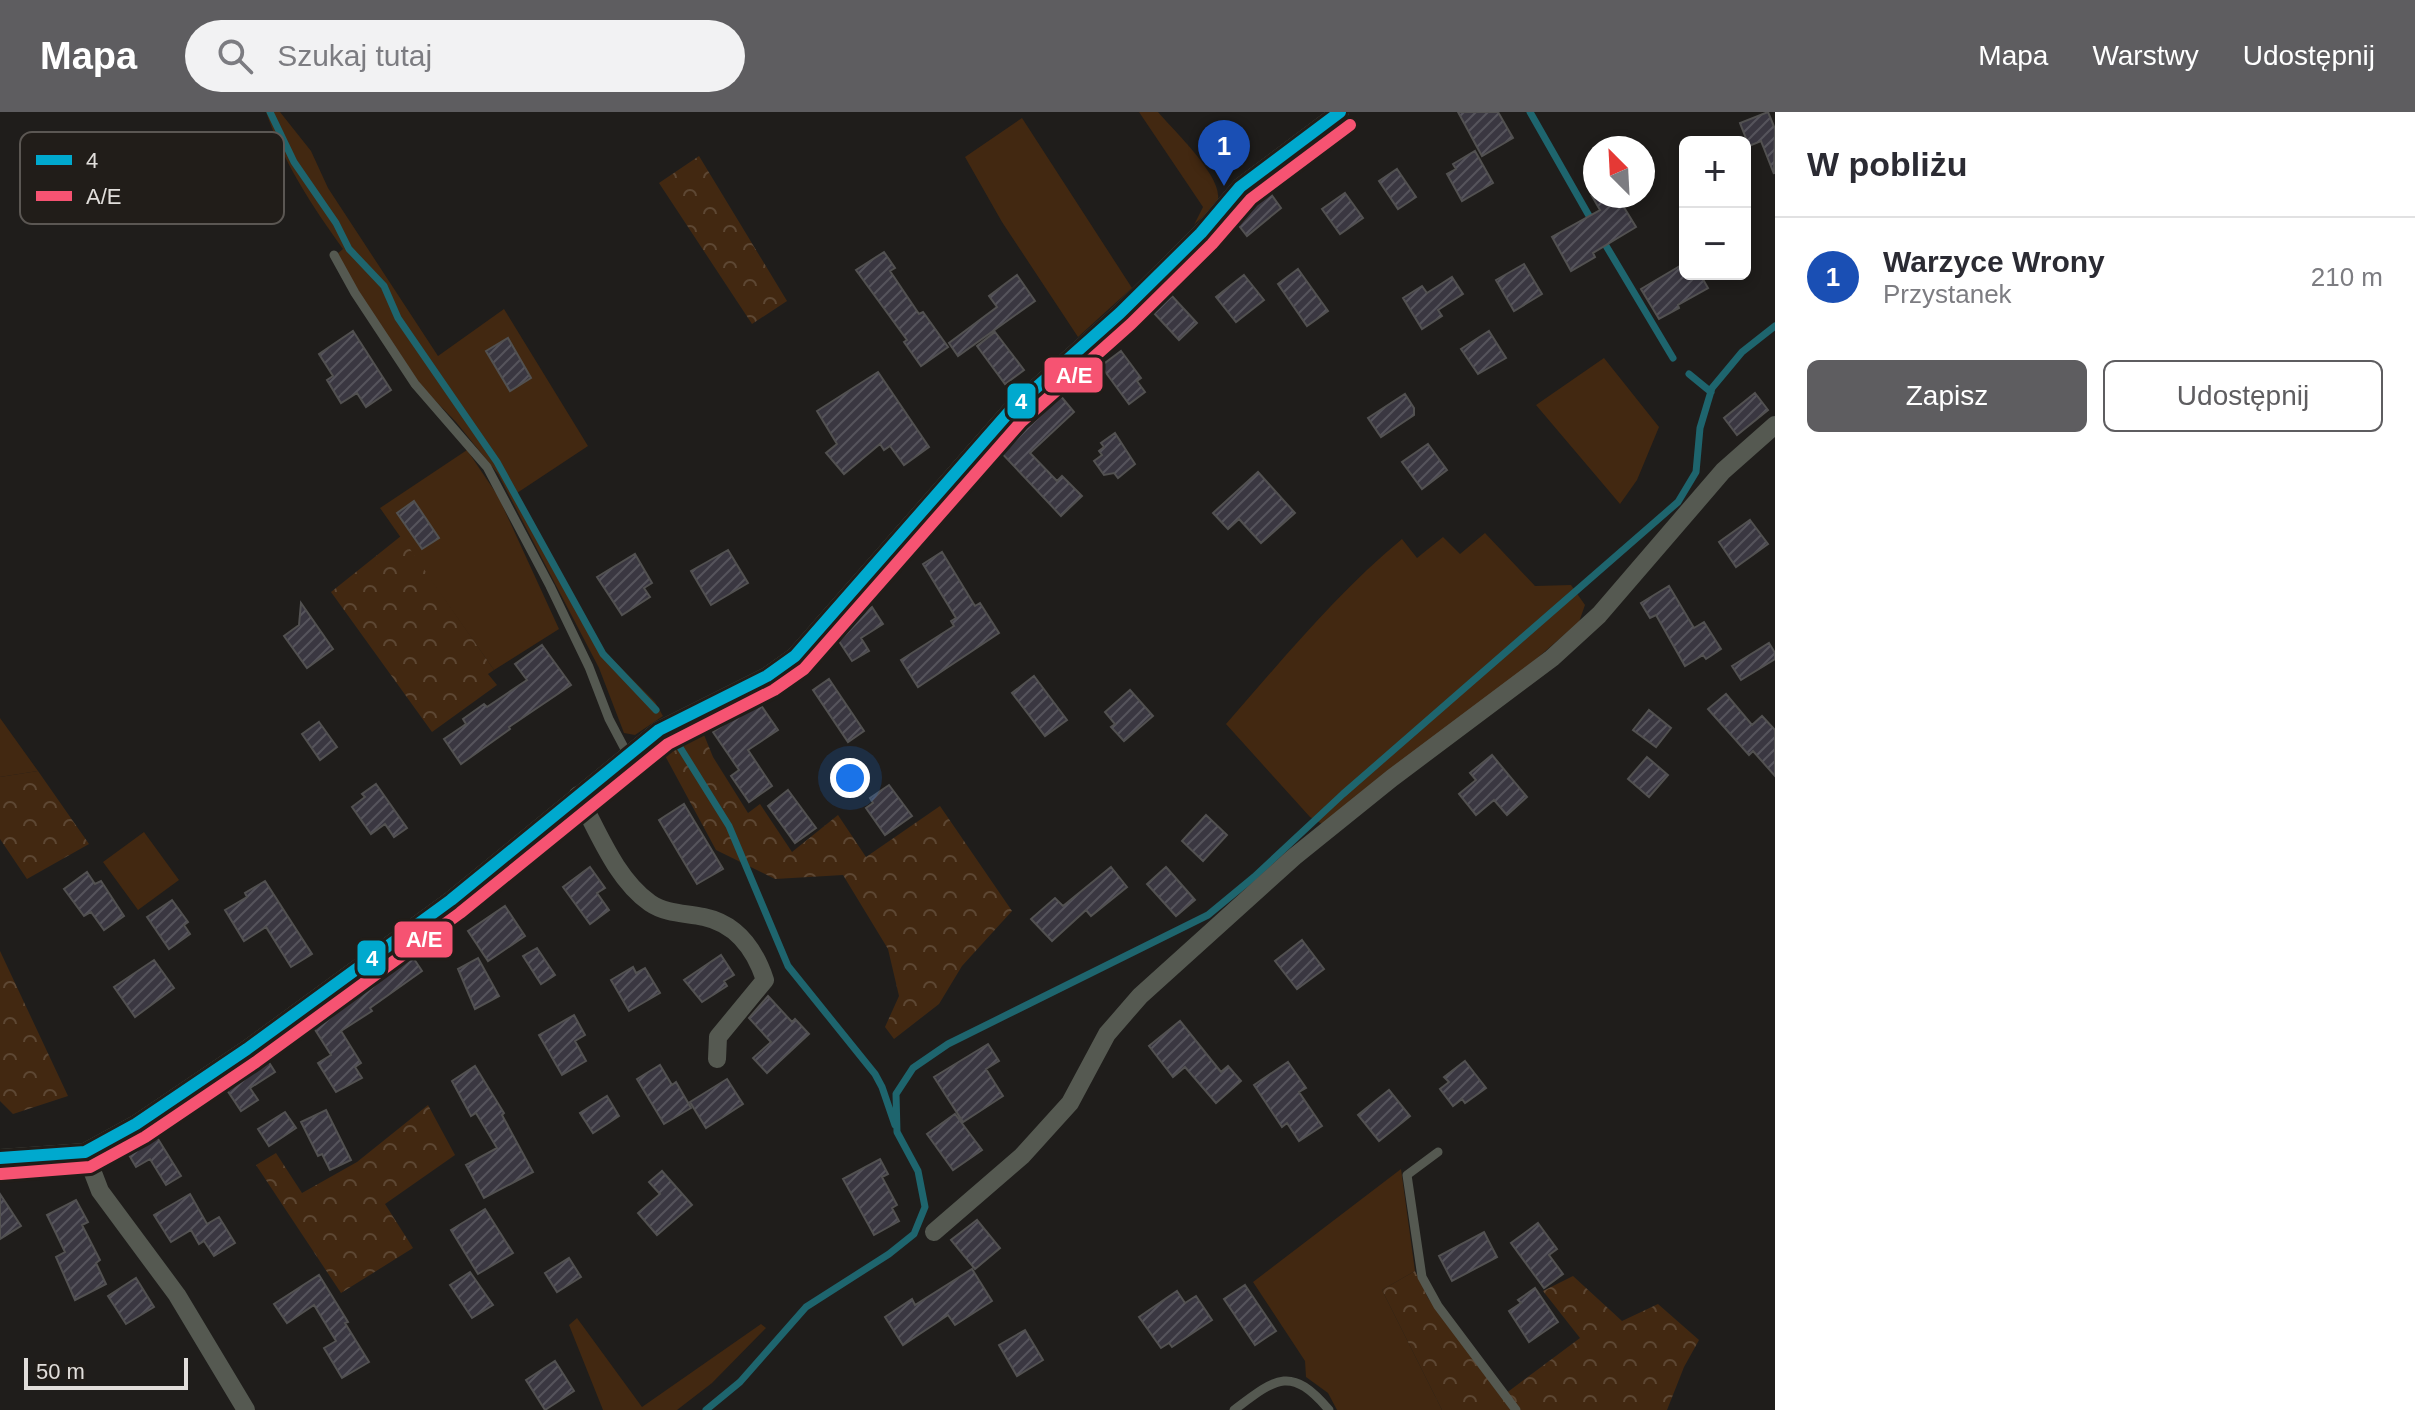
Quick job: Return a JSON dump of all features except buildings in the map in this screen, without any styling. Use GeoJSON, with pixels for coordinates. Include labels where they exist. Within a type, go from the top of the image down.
{"type":"FeatureCollection","features":[{"type":"Feature","properties":{"kind":"street"},"geometry":{"type":"LineString","coordinates":[[0,1158],[85,1152],[136,1124],[247,1049],[451,900],[659,730],[767,676],[795,656],[1010,411],[1120,313],[1201,233],[1240,187],[1340,112]]}},
{"type":"Feature","properties":{"kind":"street"},"geometry":{"type":"LineString","coordinates":[[934,1232],[1022,1156],[1070,1103],[1107,1034],[1140,996],[1306,847],[1552,658],[1599,615],[1723,471],[1775,425]]}},
{"type":"Feature","properties":{"kind":"street"},"geometry":{"type":"LineString","coordinates":[[578,795],[623,877],[651,904],[674,913],[707,918],[741,935],[758,959],[765,980],[718,1037],[717,1059]]}},
{"type":"Feature","properties":{"kind":"street"},"geometry":{"type":"LineString","coordinates":[[85,1152],[100,1191],[177,1295],[246,1410]]}},
{"type":"Feature","properties":{"kind":"lane"},"geometry":{"type":"LineString","coordinates":[[334,255],[355,293],[415,384],[487,467],[589,667],[609,719],[628,755]]}},
{"type":"Feature","properties":{"kind":"lane"},"geometry":{"type":"LineString","coordinates":[[1438,1152],[1407,1175],[1422,1277],[1438,1306],[1516,1410]]}},
{"type":"Feature","properties":{"kind":"lane"},"geometry":{"type":"LineString","coordinates":[[1234,1410],[1258,1391],[1277,1382],[1292,1380],[1311,1389],[1329,1410]]}},
{"type":"Feature","properties":{"kind":"green space"},"geometry":{"type":"Polygon","coordinates":[[[266,112],[280,112],[311,151],[328,188],[438,356],[504,309],[588,446],[517,493],[605,652],[655,702],[663,716],[635,735],[624,733],[599,668],[498,474],[456,422],[422,387],[366,304],[337,254],[343,249],[284,154],[284,132],[273,131],[266,112]]]}},
{"type":"Feature","properties":{"kind":"green space"},"geometry":{"type":"Polygon","coordinates":[[[1139,112],[1158,112],[1196,155],[1214,181],[1217,202],[1194,225],[1203,207],[1139,112]]]}},
{"type":"Feature","properties":{"kind":"green space"},"geometry":{"type":"Polygon","coordinates":[[[1022,118],[1132,288],[1078,337],[1002,222],[965,157],[1022,118]]]}},
{"type":"Feature","properties":{"kind":"green space"},"geometry":{"type":"Polygon","coordinates":[[[699,156],[787,301],[752,324],[659,183],[699,156]]]}},
{"type":"Feature","properties":{"kind":"green space"},"geometry":{"type":"Polygon","coordinates":[[[1604,358],[1659,427],[1637,480],[1620,504],[1536,405],[1604,358]]]}},
{"type":"Feature","properties":{"kind":"green space"},"geometry":{"type":"Polygon","coordinates":[[[467,450],[498,496],[559,629],[494,670],[380,508],[467,450]]]}},
{"type":"Feature","properties":{"kind":"green space"},"geometry":{"type":"Polygon","coordinates":[[[1485,533],[1535,586],[1571,585],[1585,605],[1579,622],[1528,666],[1322,824],[1310,817],[1226,724],[1333,604],[1402,539],[1417,558],[1443,537],[1460,554],[1485,533]]]}},
{"type":"Feature","properties":{"kind":"green space"},"geometry":{"type":"Polygon","coordinates":[[[401,536],[494,670],[488,674],[497,685],[432,732],[331,592],[401,536]]]}},
{"type":"Feature","properties":{"kind":"green space"},"geometry":{"type":"Polygon","coordinates":[[[0,718],[38,771],[0,777],[0,718]]]}},
{"type":"Feature","properties":{"kind":"green space"},"geometry":{"type":"Polygon","coordinates":[[[700,725],[713,757],[748,813],[760,804],[792,852],[838,815],[866,857],[940,806],[1012,911],[962,966],[939,1004],[894,1039],[885,1027],[899,996],[888,949],[843,875],[775,879],[716,850],[662,750],[700,725]]]}},
{"type":"Feature","properties":{"kind":"green space"},"geometry":{"type":"Polygon","coordinates":[[[38,771],[89,844],[27,879],[0,839],[0,777],[38,771]]]}},
{"type":"Feature","properties":{"kind":"green space"},"geometry":{"type":"Polygon","coordinates":[[[144,832],[179,880],[138,910],[103,862],[144,832]]]}},
{"type":"Feature","properties":{"kind":"green space"},"geometry":{"type":"Polygon","coordinates":[[[0,951],[68,1096],[13,1114],[0,1101],[0,951]]]}},
{"type":"Feature","properties":{"kind":"green space"},"geometry":{"type":"Polygon","coordinates":[[[428,1105],[455,1155],[385,1204],[413,1248],[341,1293],[256,1165],[276,1153],[302,1193],[357,1162],[428,1105]]]}},
{"type":"Feature","properties":{"kind":"green space"},"geometry":{"type":"Polygon","coordinates":[[[1401,1169],[1415,1271],[1382,1290],[1442,1410],[1337,1410],[1328,1393],[1306,1377],[1305,1361],[1253,1282],[1401,1169]]]}},
{"type":"Feature","properties":{"kind":"green space"},"geometry":{"type":"Polygon","coordinates":[[[1415,1271],[1428,1298],[1501,1397],[1580,1338],[1543,1291],[1573,1276],[1622,1321],[1658,1304],[1699,1340],[1684,1367],[1667,1410],[1442,1410],[1382,1290],[1415,1271]]]}},
{"type":"Feature","properties":{"kind":"green space"},"geometry":{"type":"Polygon","coordinates":[[[577,1318],[642,1407],[761,1324],[766,1328],[712,1383],[677,1410],[603,1410],[569,1325],[577,1318]]]}},
{"type":"Feature","properties":{"kind":"waterway"},"geometry":{"type":"LineString","coordinates":[[270,112],[280,132]]}},
{"type":"Feature","properties":{"kind":"waterway"},"geometry":{"type":"LineString","coordinates":[[1530,112],[1592,221]]}},
{"type":"Feature","properties":{"kind":"waterway"},"geometry":{"type":"LineString","coordinates":[[284,141],[349,249],[384,286],[398,318],[497,462],[603,654],[656,710]]}},
{"type":"Feature","properties":{"kind":"waterway"},"geometry":{"type":"LineString","coordinates":[[1602,239],[1673,358]]}},
{"type":"Feature","properties":{"kind":"waterway"},"geometry":{"type":"LineString","coordinates":[[706,1410],[740,1382],[806,1307],[889,1254],[914,1234],[925,1207],[918,1171],[897,1132],[896,1094],[913,1068],[948,1044],[1208,915],[1254,877],[1343,794],[1678,502],[1696,472],[1700,428],[1712,388],[1742,352],[1775,326]]}},
{"type":"Feature","properties":{"kind":"waterway"},"geometry":{"type":"LineString","coordinates":[[1689,374],[1711,392]]}},
{"type":"Feature","properties":{"kind":"waterway"},"geometry":{"type":"LineString","coordinates":[[676,741],[729,826],[788,966],[875,1074],[895,1125]]}},
{"type":"Feature","properties":{"kind":"transit line","name":"4"},"geometry":{"type":"LineString","coordinates":[[0,1158],[85,1152],[136,1124],[247,1049],[451,900],[659,730],[767,676],[795,656],[1010,411],[1120,313],[1201,233],[1240,187],[1340,112]]}},
{"type":"Feature","properties":{"kind":"transit line","name":"A/E"},"geometry":{"type":"LineString","coordinates":[[1,1174],[90,1167],[145,1137],[256,1062],[460,913],[668,744],[774,690],[804,669],[1021,422],[1131,324],[1212,244],[1251,199],[1350,125]]}},
{"type":"Feature","properties":{"kind":"place","name":"Warzyce Wrony"},"geometry":{"type":"Point","coordinates":[1224,186]}}]}
